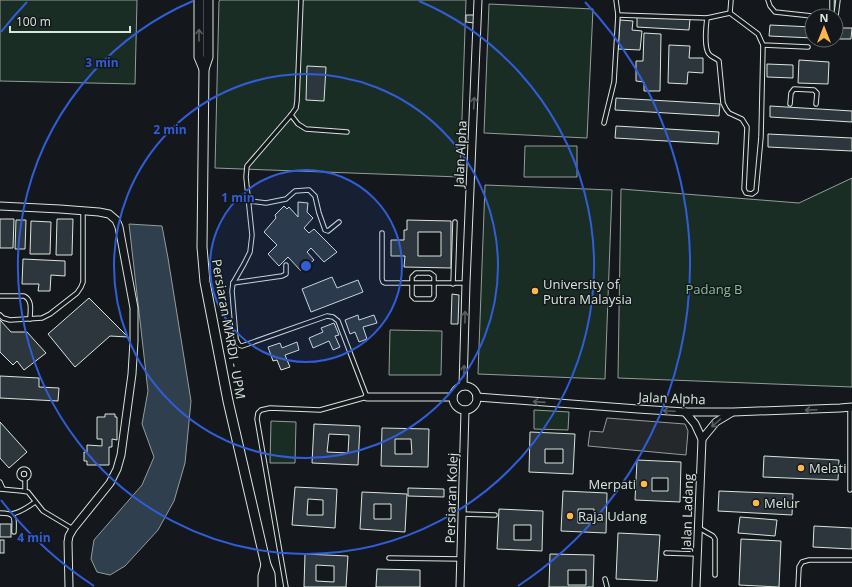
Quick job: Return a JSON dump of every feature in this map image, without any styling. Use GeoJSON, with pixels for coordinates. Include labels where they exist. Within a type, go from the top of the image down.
{"type":"FeatureCollection","features":[{"type":"Feature","properties":{"kind":"street","name":"Jalan Alpha"},"geometry":{"type":"LineString","coordinates":[[463,386],[478,0]]}},
{"type":"Feature","properties":{"kind":"street","name":"Persiaran MARDI - UPM"},"geometry":{"type":"LineString","coordinates":[[204,2],[208,57],[204,69],[202,247],[205,282],[228,401],[266,565],[270,574],[271,587]]}},
{"type":"Feature","properties":{"kind":"street"},"geometry":{"type":"LineString","coordinates":[[0,206],[83,210],[109,214],[116,220],[119,227],[134,308],[132,374],[121,455],[117,470],[110,483],[69,536],[69,587]]}},
{"type":"Feature","properties":{"kind":"street"},"geometry":{"type":"LineString","coordinates":[[463,386],[474,390],[477,397],[475,405],[465,410],[454,404],[453,397],[456,390],[463,386]]}},
{"type":"Feature","properties":{"kind":"street"},"geometry":{"type":"LineString","coordinates":[[367,397],[453,397]]}},
{"type":"Feature","properties":{"kind":"street","name":"Jalan Alpha"},"geometry":{"type":"LineString","coordinates":[[477,397],[685,412],[733,412],[851,407]]}},
{"type":"Feature","properties":{"kind":"street","name":"Persiaran Kolej"},"geometry":{"type":"LineString","coordinates":[[460,587],[465,410]]}},
{"type":"Feature","properties":{"kind":"street"},"geometry":{"type":"LineString","coordinates":[[685,412],[695,424],[702,439],[716,422],[733,412]]}},
{"type":"Feature","properties":{"kind":"street","name":"Jalan Ladang"},"geometry":{"type":"LineString","coordinates":[[696,587],[702,439]]}},
{"type":"Feature","properties":{"kind":"street","name":"Persiaran MARDI - UPM"},"geometry":{"type":"LineString","coordinates":[[263,587],[263,576],[266,565]]}},
{"type":"Feature","properties":{"kind":"lane"},"geometry":{"type":"LineString","coordinates":[[286,587],[257,419],[258,413],[261,410],[270,408],[320,410],[367,397],[338,321],[333,317],[326,316],[242,346],[238,345],[236,339],[232,291],[233,283],[250,252],[252,235],[246,177],[247,166],[296,108],[301,0]]}},
{"type":"Feature","properties":{"kind":"lane"},"geometry":{"type":"LineString","coordinates":[[604,123],[614,82],[618,15],[616,0]]}},
{"type":"Feature","properties":{"kind":"lane"},"geometry":{"type":"LineString","coordinates":[[730,13],[731,0]]}},
{"type":"Feature","properties":{"kind":"lane"},"geometry":{"type":"LineString","coordinates":[[768,0],[770,6],[775,12],[804,15]]}},
{"type":"Feature","properties":{"kind":"lane"},"geometry":{"type":"LineString","coordinates":[[618,15],[706,18],[730,13],[758,34],[763,45],[761,137],[756,191],[752,194],[746,193],[744,189],[747,127],[742,120],[729,113],[723,103],[719,61],[717,58],[709,55],[706,49],[706,18]]}},
{"type":"Feature","properties":{"kind":"lane"},"geometry":{"type":"LineString","coordinates":[[763,45],[804,47]]}},
{"type":"Feature","properties":{"kind":"lane"},"geometry":{"type":"LineString","coordinates":[[790,104],[791,93],[794,90],[814,90],[817,93],[816,104]]}},
{"type":"Feature","properties":{"kind":"lane"},"geometry":{"type":"LineString","coordinates":[[291,115],[298,124],[306,129],[347,132]]}},
{"type":"Feature","properties":{"kind":"lane"},"geometry":{"type":"LineString","coordinates":[[249,201],[266,203],[286,199],[295,191],[309,190],[314,196],[324,230],[328,231],[339,222]]}},
{"type":"Feature","properties":{"kind":"lane"},"geometry":{"type":"LineString","coordinates":[[0,315],[3,318],[10,320],[42,318],[50,314],[81,287],[83,282],[83,210]]}},
{"type":"Feature","properties":{"kind":"lane"},"geometry":{"type":"LineString","coordinates":[[453,284],[455,222]]}},
{"type":"Feature","properties":{"kind":"lane"},"geometry":{"type":"LineString","coordinates":[[382,233],[383,282],[434,284],[466,283]]}},
{"type":"Feature","properties":{"kind":"lane"},"geometry":{"type":"LineString","coordinates":[[233,283],[282,276],[286,274],[286,264]]}},
{"type":"Feature","properties":{"kind":"lane"},"geometry":{"type":"LineString","coordinates":[[416,273],[430,273],[434,276],[434,284],[434,296],[432,299],[415,299],[412,296],[412,277],[416,273]]}},
{"type":"Feature","properties":{"kind":"lane"},"geometry":{"type":"LineString","coordinates":[[0,296],[27,297],[30,302],[30,319]]}},
{"type":"Feature","properties":{"kind":"lane"},"geometry":{"type":"LineString","coordinates":[[850,490],[851,407]]}},
{"type":"Feature","properties":{"kind":"lane"},"geometry":{"type":"LineString","coordinates":[[25,479],[25,491]]}},
{"type":"Feature","properties":{"kind":"lane"},"geometry":{"type":"LineString","coordinates":[[0,482],[1,489],[25,491],[30,494],[43,511],[73,529]]}},
{"type":"Feature","properties":{"kind":"lane"},"geometry":{"type":"LineString","coordinates":[[0,513],[16,513],[35,502]]}},
{"type":"Feature","properties":{"kind":"lane"},"geometry":{"type":"LineString","coordinates":[[11,514],[14,520],[14,532]]}},
{"type":"Feature","properties":{"kind":"lane"},"geometry":{"type":"LineString","coordinates":[[462,514],[495,515]]}},
{"type":"Feature","properties":{"kind":"lane"},"geometry":{"type":"LineString","coordinates":[[698,528],[713,536],[715,539],[715,575]]}},
{"type":"Feature","properties":{"kind":"lane"},"geometry":{"type":"LineString","coordinates":[[666,553],[697,554]]}},
{"type":"Feature","properties":{"kind":"lane"},"geometry":{"type":"LineString","coordinates":[[389,558],[461,559]]}},
{"type":"Feature","properties":{"kind":"lane"},"geometry":{"type":"LineString","coordinates":[[798,587],[799,567],[802,562],[809,560],[852,560]]}},
{"type":"Feature","properties":{"kind":"lane"},"geometry":{"type":"LineString","coordinates":[[605,579],[607,587]]}},
{"type":"Feature","properties":{"kind":"green space"},"geometry":{"type":"Polygon","coordinates":[[[0,0],[137,0],[135,84],[0,81],[0,0]]]}},
{"type":"Feature","properties":{"kind":"green space"},"geometry":{"type":"Polygon","coordinates":[[[220,0],[466,0],[460,177],[215,168],[220,0]]]}},
{"type":"Feature","properties":{"kind":"green space"},"geometry":{"type":"Polygon","coordinates":[[[489,4],[593,9],[587,138],[484,133],[489,4]]]}},
{"type":"Feature","properties":{"kind":"green space"},"geometry":{"type":"Polygon","coordinates":[[[525,146],[577,146],[577,177],[524,177],[525,146]]]}},
{"type":"Feature","properties":{"kind":"green space","name":"Padang B"},"geometry":{"type":"Polygon","coordinates":[[[852,178],[852,387],[618,378],[621,189],[799,203],[852,178]]]}},
{"type":"Feature","properties":{"kind":"green space"},"geometry":{"type":"Polygon","coordinates":[[[485,185],[612,190],[605,379],[478,374],[485,185]]]}},
{"type":"Feature","properties":{"kind":"green space"},"geometry":{"type":"Polygon","coordinates":[[[390,330],[442,331],[441,375],[389,375],[390,330]]]}},
{"type":"Feature","properties":{"kind":"green space"},"geometry":{"type":"Polygon","coordinates":[[[534,410],[569,412],[568,430],[534,429],[534,410]]]}},
{"type":"Feature","properties":{"kind":"green space"},"geometry":{"type":"Polygon","coordinates":[[[271,421],[296,422],[295,463],[270,463],[271,421]]]}},
{"type":"Feature","properties":{"kind":"shaded area"},"geometry":{"type":"Polygon","coordinates":[[[607,418],[685,424],[688,431],[686,455],[588,446],[590,431],[603,432],[607,418]]]}},
{"type":"Feature","properties":{"kind":"water"},"geometry":{"type":"Polygon","coordinates":[[[129,224],[162,226],[191,401],[185,463],[174,501],[158,530],[125,566],[110,575],[97,572],[91,559],[94,540],[142,485],[154,457],[142,424],[148,391],[129,224]]]}},
{"type":"Feature","properties":{"kind":"building"},"geometry":{"type":"Polygon","coordinates":[[[466,15],[475,15],[474,23],[466,22],[466,15]]]}},
{"type":"Feature","properties":{"kind":"building"},"geometry":{"type":"Polygon","coordinates":[[[637,16],[690,19],[689,30],[637,27],[637,16]]]}},
{"type":"Feature","properties":{"kind":"building"},"geometry":{"type":"Polygon","coordinates":[[[620,20],[633,21],[632,30],[642,31],[640,50],[618,49],[620,20]]]}},
{"type":"Feature","properties":{"kind":"building"},"geometry":{"type":"Polygon","coordinates":[[[770,25],[804,27],[804,38],[769,36],[770,25]]]}},
{"type":"Feature","properties":{"kind":"building"},"geometry":{"type":"Polygon","coordinates":[[[844,28],[852,28],[851,39],[844,39],[844,28]]]}},
{"type":"Feature","properties":{"kind":"building"},"geometry":{"type":"Polygon","coordinates":[[[644,33],[661,34],[660,91],[644,91],[644,82],[636,81],[636,61],[643,61],[644,33]]]}},
{"type":"Feature","properties":{"kind":"building"},"geometry":{"type":"Polygon","coordinates":[[[669,45],[690,46],[689,58],[703,58],[703,73],[688,72],[687,84],[668,83],[669,45]]]}},
{"type":"Feature","properties":{"kind":"building"},"geometry":{"type":"Polygon","coordinates":[[[799,60],[829,62],[828,84],[798,83],[799,60]]]}},
{"type":"Feature","properties":{"kind":"building"},"geometry":{"type":"Polygon","coordinates":[[[767,64],[793,65],[793,78],[767,77],[767,64]]]}},
{"type":"Feature","properties":{"kind":"building"},"geometry":{"type":"Polygon","coordinates":[[[307,66],[326,67],[324,101],[306,100],[307,66]]]}},
{"type":"Feature","properties":{"kind":"building"},"geometry":{"type":"Polygon","coordinates":[[[616,98],[720,104],[719,116],[615,110],[616,98]]]}},
{"type":"Feature","properties":{"kind":"building"},"geometry":{"type":"Polygon","coordinates":[[[770,106],[852,111],[852,122],[770,117],[770,106]]]}},
{"type":"Feature","properties":{"kind":"building"},"geometry":{"type":"Polygon","coordinates":[[[616,126],[719,132],[718,144],[615,138],[616,126]]]}},
{"type":"Feature","properties":{"kind":"building"},"geometry":{"type":"Polygon","coordinates":[[[768,134],[852,138],[852,151],[768,147],[768,134]]]}},
{"type":"Feature","properties":{"kind":"building"},"geometry":{"type":"Polygon","coordinates":[[[298,202],[308,203],[307,212],[313,218],[304,228],[309,233],[314,229],[337,252],[324,262],[311,248],[307,252],[314,260],[301,271],[288,257],[279,266],[268,254],[277,245],[264,232],[276,218],[275,215],[284,206],[287,209],[289,207],[298,217],[298,202]]]}},
{"type":"Feature","properties":{"kind":"building"},"geometry":{"type":"Polygon","coordinates":[[[0,219],[14,219],[13,248],[0,248],[0,219]]]}},
{"type":"Feature","properties":{"kind":"building"},"geometry":{"type":"Polygon","coordinates":[[[57,219],[73,219],[72,255],[56,255],[57,219]]]}},
{"type":"Feature","properties":{"kind":"building"},"geometry":{"type":"Polygon","coordinates":[[[16,220],[26,220],[25,249],[15,249],[16,220]]]}},
{"type":"Feature","properties":{"kind":"building"},"geometry":{"type":"Polygon","coordinates":[[[407,220],[451,221],[451,268],[404,267],[405,256],[391,256],[391,240],[404,240],[404,230],[407,230],[407,220]],[[418,232],[418,256],[441,256],[441,232],[418,232]]]}},
{"type":"Feature","properties":{"kind":"building"},"geometry":{"type":"Polygon","coordinates":[[[31,221],[51,222],[50,254],[30,254],[31,221]]]}},
{"type":"Feature","properties":{"kind":"building"},"geometry":{"type":"Polygon","coordinates":[[[23,259],[65,261],[65,276],[51,275],[50,291],[38,291],[39,284],[22,284],[23,259]]]}},
{"type":"Feature","properties":{"kind":"building"},"geometry":{"type":"Polygon","coordinates":[[[332,277],[337,288],[358,280],[363,292],[311,312],[302,289],[332,277]]]}},
{"type":"Feature","properties":{"kind":"building"},"geometry":{"type":"Polygon","coordinates":[[[452,294],[459,295],[458,324],[451,324],[452,294]]]}},
{"type":"Feature","properties":{"kind":"building"},"geometry":{"type":"Polygon","coordinates":[[[89,298],[128,337],[110,336],[75,367],[48,334],[89,298]]]}},
{"type":"Feature","properties":{"kind":"building"},"geometry":{"type":"Polygon","coordinates":[[[358,315],[359,320],[374,315],[377,323],[363,327],[367,339],[359,342],[355,332],[350,334],[345,320],[358,315]]]}},
{"type":"Feature","properties":{"kind":"building"},"geometry":{"type":"Polygon","coordinates":[[[0,320],[11,332],[27,332],[46,353],[24,370],[17,361],[13,365],[0,352],[0,320]]]}},
{"type":"Feature","properties":{"kind":"building"},"geometry":{"type":"Polygon","coordinates":[[[334,323],[339,335],[335,336],[340,347],[333,350],[329,341],[313,348],[309,338],[323,332],[321,328],[334,323]]]}},
{"type":"Feature","properties":{"kind":"building"},"geometry":{"type":"Polygon","coordinates":[[[297,342],[299,350],[285,355],[290,367],[281,370],[277,360],[273,361],[268,347],[280,343],[282,348],[297,342]]]}},
{"type":"Feature","properties":{"kind":"building"},"geometry":{"type":"Polygon","coordinates":[[[0,376],[39,378],[39,387],[59,388],[58,401],[0,398],[0,376]]]}},
{"type":"Feature","properties":{"kind":"building"},"geometry":{"type":"Polygon","coordinates":[[[105,414],[115,414],[115,417],[117,417],[117,440],[112,439],[112,447],[109,447],[109,465],[87,465],[87,461],[84,461],[84,452],[87,452],[87,445],[102,446],[102,439],[97,439],[97,417],[105,417],[105,414]]]}},
{"type":"Feature","properties":{"kind":"building"},"geometry":{"type":"Polygon","coordinates":[[[0,422],[27,452],[9,468],[0,458],[0,422]]]}},
{"type":"Feature","properties":{"kind":"building"},"geometry":{"type":"Polygon","coordinates":[[[314,424],[360,426],[358,465],[312,463],[314,424]],[[329,434],[327,452],[348,453],[349,435],[329,434]]]}},
{"type":"Feature","properties":{"kind":"building"},"geometry":{"type":"Polygon","coordinates":[[[382,428],[429,429],[428,467],[381,466],[382,428]],[[395,439],[395,454],[412,454],[411,439],[395,439]]]}},
{"type":"Feature","properties":{"kind":"building"},"geometry":{"type":"Polygon","coordinates":[[[530,432],[575,434],[573,474],[529,472],[530,432]],[[545,449],[545,463],[563,463],[563,449],[545,449]]]}},
{"type":"Feature","properties":{"kind":"building","name":"Melati"},"geometry":{"type":"Polygon","coordinates":[[[764,456],[839,460],[838,480],[763,477],[764,456]]]}},
{"type":"Feature","properties":{"kind":"building","name":"Merpati"},"geometry":{"type":"Polygon","coordinates":[[[637,460],[681,462],[680,502],[635,500],[637,460]],[[652,478],[652,491],[668,491],[668,478],[652,478]]]}},
{"type":"Feature","properties":{"kind":"building"},"geometry":{"type":"Polygon","coordinates":[[[295,487],[337,489],[335,528],[292,525],[295,487]],[[308,499],[307,515],[323,515],[323,500],[308,499]]]}},
{"type":"Feature","properties":{"kind":"building"},"geometry":{"type":"Polygon","coordinates":[[[408,488],[444,489],[444,497],[408,496],[408,488]]]}},
{"type":"Feature","properties":{"kind":"building","name":"Raja Udang"},"geometry":{"type":"Polygon","coordinates":[[[563,491],[607,493],[606,533],[561,531],[563,491]],[[578,509],[578,523],[594,523],[594,509],[578,509]]]}},
{"type":"Feature","properties":{"kind":"building","name":"Melur"},"geometry":{"type":"Polygon","coordinates":[[[719,491],[793,494],[792,515],[718,511],[719,491]]]}},
{"type":"Feature","properties":{"kind":"building"},"geometry":{"type":"Polygon","coordinates":[[[362,492],[407,494],[405,532],[360,529],[362,492]],[[374,504],[374,519],[391,519],[391,504],[374,504]]]}},
{"type":"Feature","properties":{"kind":"building"},"geometry":{"type":"Polygon","coordinates":[[[499,509],[543,511],[542,551],[497,549],[499,509]],[[514,525],[514,540],[531,540],[531,525],[514,525]]]}},
{"type":"Feature","properties":{"kind":"building"},"geometry":{"type":"Polygon","coordinates":[[[740,517],[777,520],[775,536],[738,533],[740,517]]]}},
{"type":"Feature","properties":{"kind":"building"},"geometry":{"type":"Polygon","coordinates":[[[0,524],[11,524],[11,537],[0,537],[0,524]]]}},
{"type":"Feature","properties":{"kind":"building"},"geometry":{"type":"Polygon","coordinates":[[[814,526],[852,528],[852,549],[813,547],[814,526]]]}},
{"type":"Feature","properties":{"kind":"building"},"geometry":{"type":"Polygon","coordinates":[[[618,533],[660,535],[657,581],[616,579],[618,533]]]}},
{"type":"Feature","properties":{"kind":"building"},"geometry":{"type":"Polygon","coordinates":[[[741,539],[781,541],[779,587],[739,585],[741,539]]]}},
{"type":"Feature","properties":{"kind":"building"},"geometry":{"type":"Polygon","coordinates":[[[0,540],[4,540],[4,553],[0,553],[0,540]]]}},
{"type":"Feature","properties":{"kind":"building"},"geometry":{"type":"Polygon","coordinates":[[[305,554],[348,556],[346,587],[304,587],[305,554]],[[316,565],[316,581],[334,582],[334,566],[316,565]]]}},
{"type":"Feature","properties":{"kind":"building"},"geometry":{"type":"Polygon","coordinates":[[[550,554],[594,555],[593,587],[549,587],[550,554]],[[568,570],[568,585],[586,585],[586,570],[568,570]]]}},
{"type":"Feature","properties":{"kind":"building"},"geometry":{"type":"Polygon","coordinates":[[[377,569],[420,570],[420,587],[376,587],[377,569]]]}},
{"type":"Feature","properties":{"kind":"place","name":"University of Putra Malaysia"},"geometry":{"type":"Point","coordinates":[535,291]}},
{"type":"Feature","properties":{"kind":"place","name":"Melati"},"geometry":{"type":"Point","coordinates":[801,468]}},
{"type":"Feature","properties":{"kind":"place","name":"Merpati"},"geometry":{"type":"Point","coordinates":[644,484]}},
{"type":"Feature","properties":{"kind":"place","name":"Melur"},"geometry":{"type":"Point","coordinates":[756,503]}},
{"type":"Feature","properties":{"kind":"place","name":"Raja Udang"},"geometry":{"type":"Point","coordinates":[570,516]}}]}
